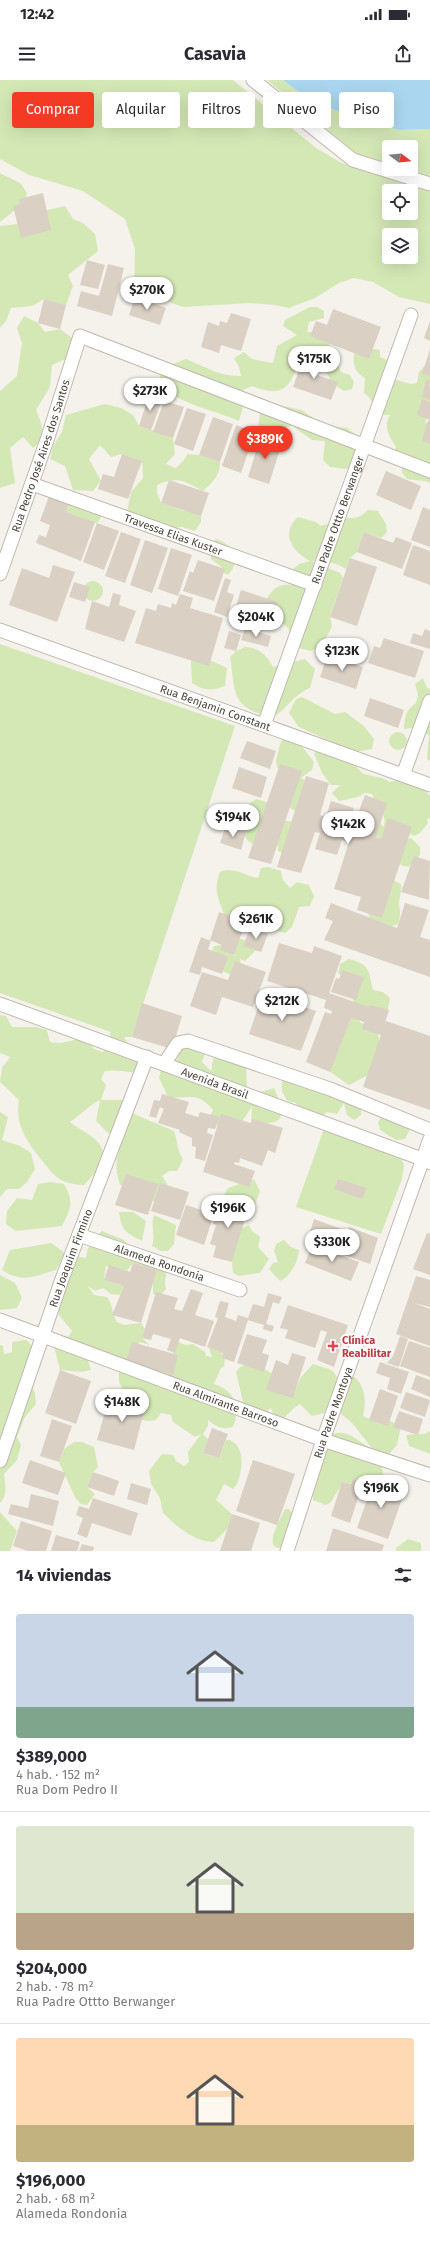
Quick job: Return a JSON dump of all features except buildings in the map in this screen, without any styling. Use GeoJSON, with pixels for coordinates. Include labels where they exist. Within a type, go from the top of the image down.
{"type":"FeatureCollection","features":[{"type":"Feature","properties":{"kind":"street"},"geometry":{"type":"LineString","coordinates":[[253,80],[353,160],[430,184]]}},
{"type":"Feature","properties":{"kind":"street","name":"Rua Padre Ottto Berwanger"},"geometry":{"type":"LineString","coordinates":[[264,725],[411,315]]}},
{"type":"Feature","properties":{"kind":"street","name":"Rua Pedro José Aires dos Santos"},"geometry":{"type":"LineString","coordinates":[[0,574],[32,484],[80,336],[364,446]]}},
{"type":"Feature","properties":{"kind":"street"},"geometry":{"type":"LineString","coordinates":[[364,446],[430,471]]}},
{"type":"Feature","properties":{"kind":"street","name":"Travessa Elias Kuster"},"geometry":{"type":"LineString","coordinates":[[32,484],[315,585]]}},
{"type":"Feature","properties":{"kind":"street","name":"Rua Benjamin Constant"},"geometry":{"type":"LineString","coordinates":[[0,630],[430,785]]}},
{"type":"Feature","properties":{"kind":"street"},"geometry":{"type":"LineString","coordinates":[[403,775],[430,701]]}},
{"type":"Feature","properties":{"kind":"street","name":"Avenida Brasil"},"geometry":{"type":"LineString","coordinates":[[0,1004],[426,1160]]}},
{"type":"Feature","properties":{"kind":"street"},"geometry":{"type":"LineString","coordinates":[[164,1064],[178,1043],[188,1041],[330,1089],[430,1130]]}},
{"type":"Feature","properties":{"kind":"street","name":"Rua Joaquim Firmino"},"geometry":{"type":"LineString","coordinates":[[0,1461],[42,1336],[146,1057]]}},
{"type":"Feature","properties":{"kind":"street","name":"Rua Padre Montoya"},"geometry":{"type":"LineString","coordinates":[[288,1551],[323,1440],[426,1160],[430,1139]]}},
{"type":"Feature","properties":{"kind":"street","name":"Alameda Rondonia"},"geometry":{"type":"LineString","coordinates":[[79,1235],[240,1290]]}},
{"type":"Feature","properties":{"kind":"street","name":"Rua Almirante Barroso"},"geometry":{"type":"LineString","coordinates":[[0,1320],[323,1440],[430,1475]]}},
{"type":"Feature","properties":{"kind":"green space"},"geometry":{"type":"Polygon","coordinates":[[[0,80],[233,80],[248,92],[188,92],[188,128],[255,128],[255,98],[263,105],[263,128],[292,128],[316,148],[340,162],[405,184],[382,184],[382,220],[418,220],[418,188],[430,192],[430,304],[399,297],[373,282],[354,278],[339,283],[315,298],[289,308],[250,303],[183,307],[134,290],[135,249],[125,219],[83,191],[29,175],[0,159],[0,80]]]}},
{"type":"Feature","properties":{"kind":"green space"},"geometry":{"type":"Polygon","coordinates":[[[267,80],[283,80],[299,92],[282,92],[267,80]]]}},
{"type":"Feature","properties":{"kind":"green space"},"geometry":{"type":"Polygon","coordinates":[[[331,107],[339,110],[339,128],[393,128],[399,130],[430,129],[430,177],[418,173],[418,140],[382,140],[382,162],[357,154],[325,128],[331,128],[331,107]]]}},
{"type":"Feature","properties":{"kind":"green space"},"geometry":{"type":"Polygon","coordinates":[[[0,173],[20,183],[27,193],[25,202],[0,222],[0,173]]]}},
{"type":"Feature","properties":{"kind":"green space"},"geometry":{"type":"Polygon","coordinates":[[[65,206],[73,219],[83,223],[95,234],[98,251],[68,275],[73,286],[66,305],[44,299],[32,306],[11,308],[6,321],[0,328],[0,226],[18,224],[35,213],[65,206]]]}},
{"type":"Feature","properties":{"kind":"green space"},"geometry":{"type":"Polygon","coordinates":[[[310,307],[317,307],[324,311],[324,318],[309,322],[307,332],[318,332],[329,343],[341,372],[350,375],[354,382],[352,389],[344,391],[335,385],[330,380],[326,369],[312,364],[311,350],[303,347],[293,377],[283,389],[275,391],[252,386],[243,390],[245,400],[239,421],[186,402],[176,397],[158,383],[163,368],[186,359],[219,373],[233,376],[241,376],[239,367],[234,358],[244,352],[252,359],[273,363],[277,346],[297,335],[283,326],[285,320],[310,307]]]}},
{"type":"Feature","properties":{"kind":"green space"},"geometry":{"type":"Polygon","coordinates":[[[24,316],[38,323],[45,332],[60,329],[75,340],[70,357],[52,365],[50,387],[36,410],[41,423],[44,439],[33,448],[23,437],[10,448],[15,483],[0,488],[0,391],[17,376],[22,343],[17,328],[24,316]]]}},
{"type":"Feature","properties":{"kind":"green space"},"geometry":{"type":"Polygon","coordinates":[[[373,349],[380,350],[380,357],[387,360],[389,368],[386,377],[411,384],[417,383],[419,372],[428,362],[430,362],[430,412],[425,422],[430,426],[430,483],[407,479],[402,473],[402,468],[395,463],[394,454],[396,447],[391,439],[387,427],[390,415],[380,415],[369,397],[364,393],[365,378],[356,371],[354,353],[373,349]]]}},
{"type":"Feature","properties":{"kind":"green space"},"geometry":{"type":"Polygon","coordinates":[[[268,403],[302,410],[316,420],[332,426],[347,428],[359,437],[361,453],[347,469],[330,467],[323,460],[325,441],[312,440],[292,426],[282,428],[277,434],[261,436],[258,427],[261,407],[268,403]]]}},
{"type":"Feature","properties":{"kind":"green space"},"geometry":{"type":"Polygon","coordinates":[[[105,404],[121,408],[133,415],[139,426],[151,430],[162,429],[173,438],[175,454],[166,464],[176,468],[184,460],[187,454],[199,455],[220,462],[219,471],[213,482],[203,491],[186,482],[176,480],[157,485],[157,493],[161,503],[184,511],[191,507],[201,516],[201,522],[195,531],[182,527],[162,530],[126,517],[131,492],[143,478],[142,461],[122,454],[111,457],[100,445],[89,459],[101,481],[93,491],[73,490],[65,466],[50,459],[53,446],[62,432],[66,415],[105,404]]]}},
{"type":"Feature","properties":{"kind":"green space"},"geometry":{"type":"Polygon","coordinates":[[[66,496],[83,502],[89,497],[97,502],[101,508],[102,515],[97,523],[66,512],[66,496]]]}},
{"type":"Feature","properties":{"kind":"green space"},"geometry":{"type":"Polygon","coordinates":[[[368,510],[378,511],[386,524],[387,532],[381,538],[364,532],[357,552],[350,558],[346,569],[329,562],[312,561],[340,573],[343,578],[330,616],[332,626],[322,646],[311,651],[290,646],[289,629],[263,606],[268,597],[277,587],[281,585],[292,585],[295,578],[292,570],[299,564],[310,561],[298,553],[290,542],[290,529],[293,523],[298,517],[316,522],[321,526],[328,524],[331,517],[355,518],[368,510]]]}},
{"type":"Feature","properties":{"kind":"green space"},"geometry":{"type":"Polygon","coordinates":[[[216,539],[228,545],[235,553],[235,563],[233,569],[228,575],[224,573],[224,569],[211,559],[210,547],[216,539]]]}},
{"type":"Feature","properties":{"kind":"green space"},"geometry":{"type":"Polygon","coordinates":[[[93,581],[100,584],[103,591],[100,598],[93,601],[86,598],[83,591],[86,584],[93,581]]]}},
{"type":"Feature","properties":{"kind":"green space"},"geometry":{"type":"Polygon","coordinates":[[[0,644],[235,726],[132,1037],[124,1037],[133,1052],[144,1056],[138,1072],[113,1070],[105,1071],[101,1079],[106,1085],[101,1100],[123,1100],[134,1114],[174,1131],[183,1159],[177,1171],[169,1171],[162,1176],[169,1187],[156,1202],[145,1199],[135,1189],[120,1185],[117,1172],[117,1161],[119,1149],[124,1137],[108,1133],[96,1121],[100,1100],[70,1122],[97,1141],[101,1146],[106,1161],[84,1185],[68,1183],[53,1174],[29,1143],[22,1130],[18,1116],[19,1100],[0,1082],[2,1068],[10,1057],[0,1053],[0,1015],[6,1016],[12,1027],[36,1027],[47,1030],[50,1042],[63,1042],[86,1038],[94,1049],[103,1052],[111,1032],[0,993],[0,644]]]}},
{"type":"Feature","properties":{"kind":"green space"},"geometry":{"type":"Polygon","coordinates":[[[245,647],[258,650],[268,659],[273,667],[305,659],[315,669],[310,688],[294,698],[272,718],[249,709],[242,703],[235,690],[230,657],[236,651],[245,647]]]}},
{"type":"Feature","properties":{"kind":"green space"},"geometry":{"type":"Polygon","coordinates":[[[203,657],[227,668],[225,686],[216,689],[204,689],[192,683],[191,661],[203,657]]]}},
{"type":"Feature","properties":{"kind":"green space"},"geometry":{"type":"Polygon","coordinates":[[[423,678],[427,688],[430,689],[430,761],[427,759],[429,735],[412,728],[404,729],[406,714],[416,703],[418,695],[415,684],[423,678]]]}},
{"type":"Feature","properties":{"kind":"green space"},"geometry":{"type":"Polygon","coordinates":[[[302,697],[335,714],[345,712],[364,726],[374,739],[372,749],[354,752],[299,727],[289,713],[296,699],[302,697]]]}},
{"type":"Feature","properties":{"kind":"green space"},"geometry":{"type":"Polygon","coordinates":[[[398,732],[404,735],[407,741],[404,747],[398,750],[392,747],[389,741],[392,735],[398,732]]]}},
{"type":"Feature","properties":{"kind":"green space"},"geometry":{"type":"Polygon","coordinates":[[[289,738],[301,745],[314,762],[312,770],[301,778],[307,781],[298,813],[289,807],[282,773],[277,767],[276,760],[281,741],[289,738]]]}},
{"type":"Feature","properties":{"kind":"green space"},"geometry":{"type":"Polygon","coordinates":[[[319,748],[348,757],[363,774],[382,778],[390,782],[400,779],[421,786],[430,796],[430,819],[427,818],[428,823],[420,833],[414,836],[399,830],[388,844],[373,834],[379,821],[383,827],[384,818],[372,794],[365,793],[358,797],[339,801],[332,793],[340,785],[331,785],[322,773],[314,754],[319,748]]]}},
{"type":"Feature","properties":{"kind":"green space"},"geometry":{"type":"Polygon","coordinates":[[[256,799],[270,803],[256,846],[250,843],[244,835],[242,830],[242,820],[243,808],[256,799]]]}},
{"type":"Feature","properties":{"kind":"green space"},"geometry":{"type":"Polygon","coordinates":[[[282,821],[290,821],[295,824],[282,853],[278,851],[278,846],[275,840],[282,821]]]}},
{"type":"Feature","properties":{"kind":"green space"},"geometry":{"type":"Polygon","coordinates":[[[411,838],[420,847],[420,855],[409,867],[401,865],[397,857],[404,840],[411,838]]]}},
{"type":"Feature","properties":{"kind":"green space"},"geometry":{"type":"Polygon","coordinates":[[[268,867],[281,871],[283,880],[290,888],[297,882],[309,885],[314,896],[310,906],[299,907],[292,927],[285,933],[241,921],[227,921],[218,897],[217,885],[220,872],[230,870],[258,878],[261,868],[268,867]]]}},
{"type":"Feature","properties":{"kind":"green space"},"geometry":{"type":"Polygon","coordinates":[[[391,879],[401,884],[399,921],[398,924],[392,926],[370,918],[367,911],[391,879]]]}},
{"type":"Feature","properties":{"kind":"green space"},"geometry":{"type":"Polygon","coordinates":[[[233,936],[249,942],[256,950],[245,961],[240,959],[241,966],[234,976],[222,971],[211,955],[214,946],[222,945],[237,957],[233,951],[233,936]]]}},
{"type":"Feature","properties":{"kind":"green space"},"geometry":{"type":"Polygon","coordinates":[[[349,959],[365,966],[369,973],[373,990],[383,992],[390,998],[388,1009],[383,1017],[358,1008],[349,993],[345,979],[338,973],[340,964],[349,959]]]}},
{"type":"Feature","properties":{"kind":"green space"},"geometry":{"type":"Polygon","coordinates":[[[355,1016],[361,1023],[376,1028],[380,1041],[372,1073],[349,1085],[326,1069],[348,1020],[355,1016]]]}},
{"type":"Feature","properties":{"kind":"green space"},"geometry":{"type":"Polygon","coordinates":[[[188,1037],[206,1050],[202,1062],[211,1071],[213,1060],[223,1048],[239,1051],[246,1061],[247,1090],[253,1094],[274,1088],[281,1107],[280,1118],[271,1123],[251,1123],[252,1106],[244,1119],[238,1125],[229,1126],[214,1124],[210,1117],[213,1110],[202,1100],[192,1097],[168,1097],[159,1078],[161,1069],[178,1059],[177,1048],[188,1037]]]}},
{"type":"Feature","properties":{"kind":"green space"},"geometry":{"type":"Polygon","coordinates":[[[286,1078],[361,1107],[361,1115],[354,1120],[347,1115],[344,1103],[337,1114],[327,1112],[321,1117],[300,1111],[296,1103],[287,1101],[282,1091],[282,1082],[286,1078]]]}},
{"type":"Feature","properties":{"kind":"green space"},"geometry":{"type":"Polygon","coordinates":[[[0,1112],[8,1117],[2,1140],[20,1146],[31,1153],[35,1169],[27,1182],[19,1189],[7,1189],[0,1197],[0,1112]]]}},
{"type":"Feature","properties":{"kind":"green space"},"geometry":{"type":"Polygon","coordinates":[[[382,1115],[412,1125],[405,1139],[396,1140],[380,1130],[378,1123],[382,1115]]]}},
{"type":"Feature","properties":{"kind":"green space"},"geometry":{"type":"Polygon","coordinates":[[[324,1129],[400,1156],[404,1165],[402,1179],[381,1234],[296,1207],[324,1129]]]}},
{"type":"Feature","properties":{"kind":"green space"},"geometry":{"type":"Polygon","coordinates":[[[254,1179],[260,1191],[254,1207],[247,1214],[241,1209],[237,1200],[229,1199],[224,1195],[228,1188],[254,1179]]]}},
{"type":"Feature","properties":{"kind":"green space"},"geometry":{"type":"Polygon","coordinates":[[[50,1182],[64,1184],[69,1195],[70,1205],[68,1215],[62,1226],[16,1231],[6,1224],[7,1211],[17,1198],[32,1200],[38,1184],[50,1182]]]}},
{"type":"Feature","properties":{"kind":"green space"},"geometry":{"type":"Polygon","coordinates":[[[119,1212],[133,1212],[146,1221],[142,1241],[132,1236],[125,1230],[121,1223],[119,1212]]]}},
{"type":"Feature","properties":{"kind":"green space"},"geometry":{"type":"Polygon","coordinates":[[[154,1215],[176,1225],[174,1244],[168,1251],[161,1251],[152,1246],[154,1215]]]}},
{"type":"Feature","properties":{"kind":"green space"},"geometry":{"type":"Polygon","coordinates":[[[249,1225],[252,1231],[260,1237],[258,1247],[269,1259],[260,1273],[239,1276],[233,1273],[232,1262],[242,1228],[249,1225]]]}},
{"type":"Feature","properties":{"kind":"green space"},"geometry":{"type":"Polygon","coordinates":[[[102,1231],[124,1240],[130,1247],[167,1265],[165,1282],[166,1289],[161,1295],[153,1294],[153,1272],[133,1263],[127,1271],[106,1266],[104,1280],[124,1286],[120,1295],[111,1294],[103,1288],[95,1291],[88,1286],[94,1295],[107,1297],[117,1322],[124,1325],[141,1323],[145,1329],[142,1338],[150,1345],[140,1342],[135,1349],[171,1360],[178,1342],[186,1345],[193,1344],[205,1352],[206,1356],[212,1357],[209,1348],[221,1352],[225,1359],[224,1367],[221,1368],[214,1384],[227,1391],[234,1400],[236,1406],[235,1419],[233,1427],[225,1428],[217,1426],[208,1420],[208,1426],[203,1434],[208,1439],[203,1453],[219,1458],[226,1440],[230,1440],[235,1444],[241,1454],[241,1470],[238,1481],[233,1489],[224,1484],[216,1500],[232,1514],[227,1529],[214,1542],[192,1536],[163,1513],[160,1498],[151,1484],[149,1471],[162,1454],[173,1455],[176,1461],[184,1466],[189,1462],[188,1452],[201,1434],[195,1437],[173,1422],[171,1415],[161,1413],[156,1420],[147,1421],[138,1419],[119,1382],[119,1372],[125,1367],[107,1360],[102,1349],[87,1357],[91,1370],[82,1372],[60,1370],[54,1346],[69,1336],[72,1331],[59,1315],[59,1306],[64,1296],[63,1286],[75,1256],[86,1258],[91,1243],[102,1231]]]}},
{"type":"Feature","properties":{"kind":"green space"},"geometry":{"type":"Polygon","coordinates":[[[284,1240],[291,1247],[299,1250],[291,1272],[280,1281],[269,1269],[273,1263],[278,1262],[274,1251],[276,1244],[284,1240]]]}},
{"type":"Feature","properties":{"kind":"green space"},"geometry":{"type":"Polygon","coordinates":[[[51,1243],[65,1253],[56,1270],[29,1278],[23,1278],[16,1277],[2,1270],[10,1250],[51,1243]]]}},
{"type":"Feature","properties":{"kind":"green space"},"geometry":{"type":"Polygon","coordinates":[[[0,1275],[15,1283],[22,1297],[17,1308],[0,1310],[0,1275]]]}},
{"type":"Feature","properties":{"kind":"green space"},"geometry":{"type":"Polygon","coordinates":[[[26,1340],[37,1350],[28,1376],[35,1393],[36,1404],[25,1417],[17,1437],[21,1445],[17,1460],[4,1474],[5,1493],[3,1500],[0,1503],[0,1345],[3,1346],[4,1354],[12,1352],[12,1342],[26,1340]]]}},
{"type":"Feature","properties":{"kind":"green space"},"geometry":{"type":"Polygon","coordinates":[[[248,1364],[262,1368],[274,1374],[294,1393],[301,1377],[313,1364],[334,1372],[340,1386],[324,1413],[312,1416],[300,1404],[282,1420],[273,1413],[271,1408],[266,1412],[243,1402],[236,1372],[240,1367],[248,1364]]]}},
{"type":"Feature","properties":{"kind":"green space"},"geometry":{"type":"Polygon","coordinates":[[[351,1375],[356,1378],[364,1392],[365,1404],[363,1416],[374,1421],[384,1418],[401,1426],[397,1445],[381,1463],[384,1478],[374,1480],[365,1489],[363,1482],[353,1479],[351,1484],[343,1482],[331,1502],[326,1505],[313,1500],[313,1494],[327,1437],[334,1434],[346,1433],[373,1450],[353,1424],[339,1412],[351,1375]]]}},
{"type":"Feature","properties":{"kind":"green space"},"geometry":{"type":"Polygon","coordinates":[[[430,1431],[430,1454],[409,1446],[406,1435],[424,1434],[430,1431]]]}},
{"type":"Feature","properties":{"kind":"green space"},"geometry":{"type":"Polygon","coordinates":[[[74,1442],[82,1442],[94,1447],[98,1467],[93,1472],[87,1487],[95,1494],[87,1505],[81,1504],[76,1499],[59,1462],[64,1449],[74,1442]]]}},
{"type":"Feature","properties":{"kind":"green space"},"geometry":{"type":"Polygon","coordinates":[[[285,1509],[289,1509],[293,1514],[282,1548],[276,1547],[273,1544],[273,1539],[274,1533],[285,1509]]]}},
{"type":"Feature","properties":{"kind":"green space"},"geometry":{"type":"Polygon","coordinates":[[[0,1512],[17,1531],[10,1551],[0,1551],[0,1512]]]}},
{"type":"Feature","properties":{"kind":"green space"},"geometry":{"type":"Polygon","coordinates":[[[408,1539],[421,1543],[421,1551],[396,1551],[396,1548],[408,1539]]]}},
{"type":"Feature","properties":{"kind":"water"},"geometry":{"type":"Polygon","coordinates":[[[283,80],[430,80],[430,129],[399,130],[392,128],[394,128],[394,92],[339,92],[339,112],[331,108],[331,92],[299,92],[283,80]]]}},
{"type":"Feature","properties":{"kind":"place","name":"Clínica Reabilitar"},"geometry":{"type":"Point","coordinates":[333,1346]}}]}
